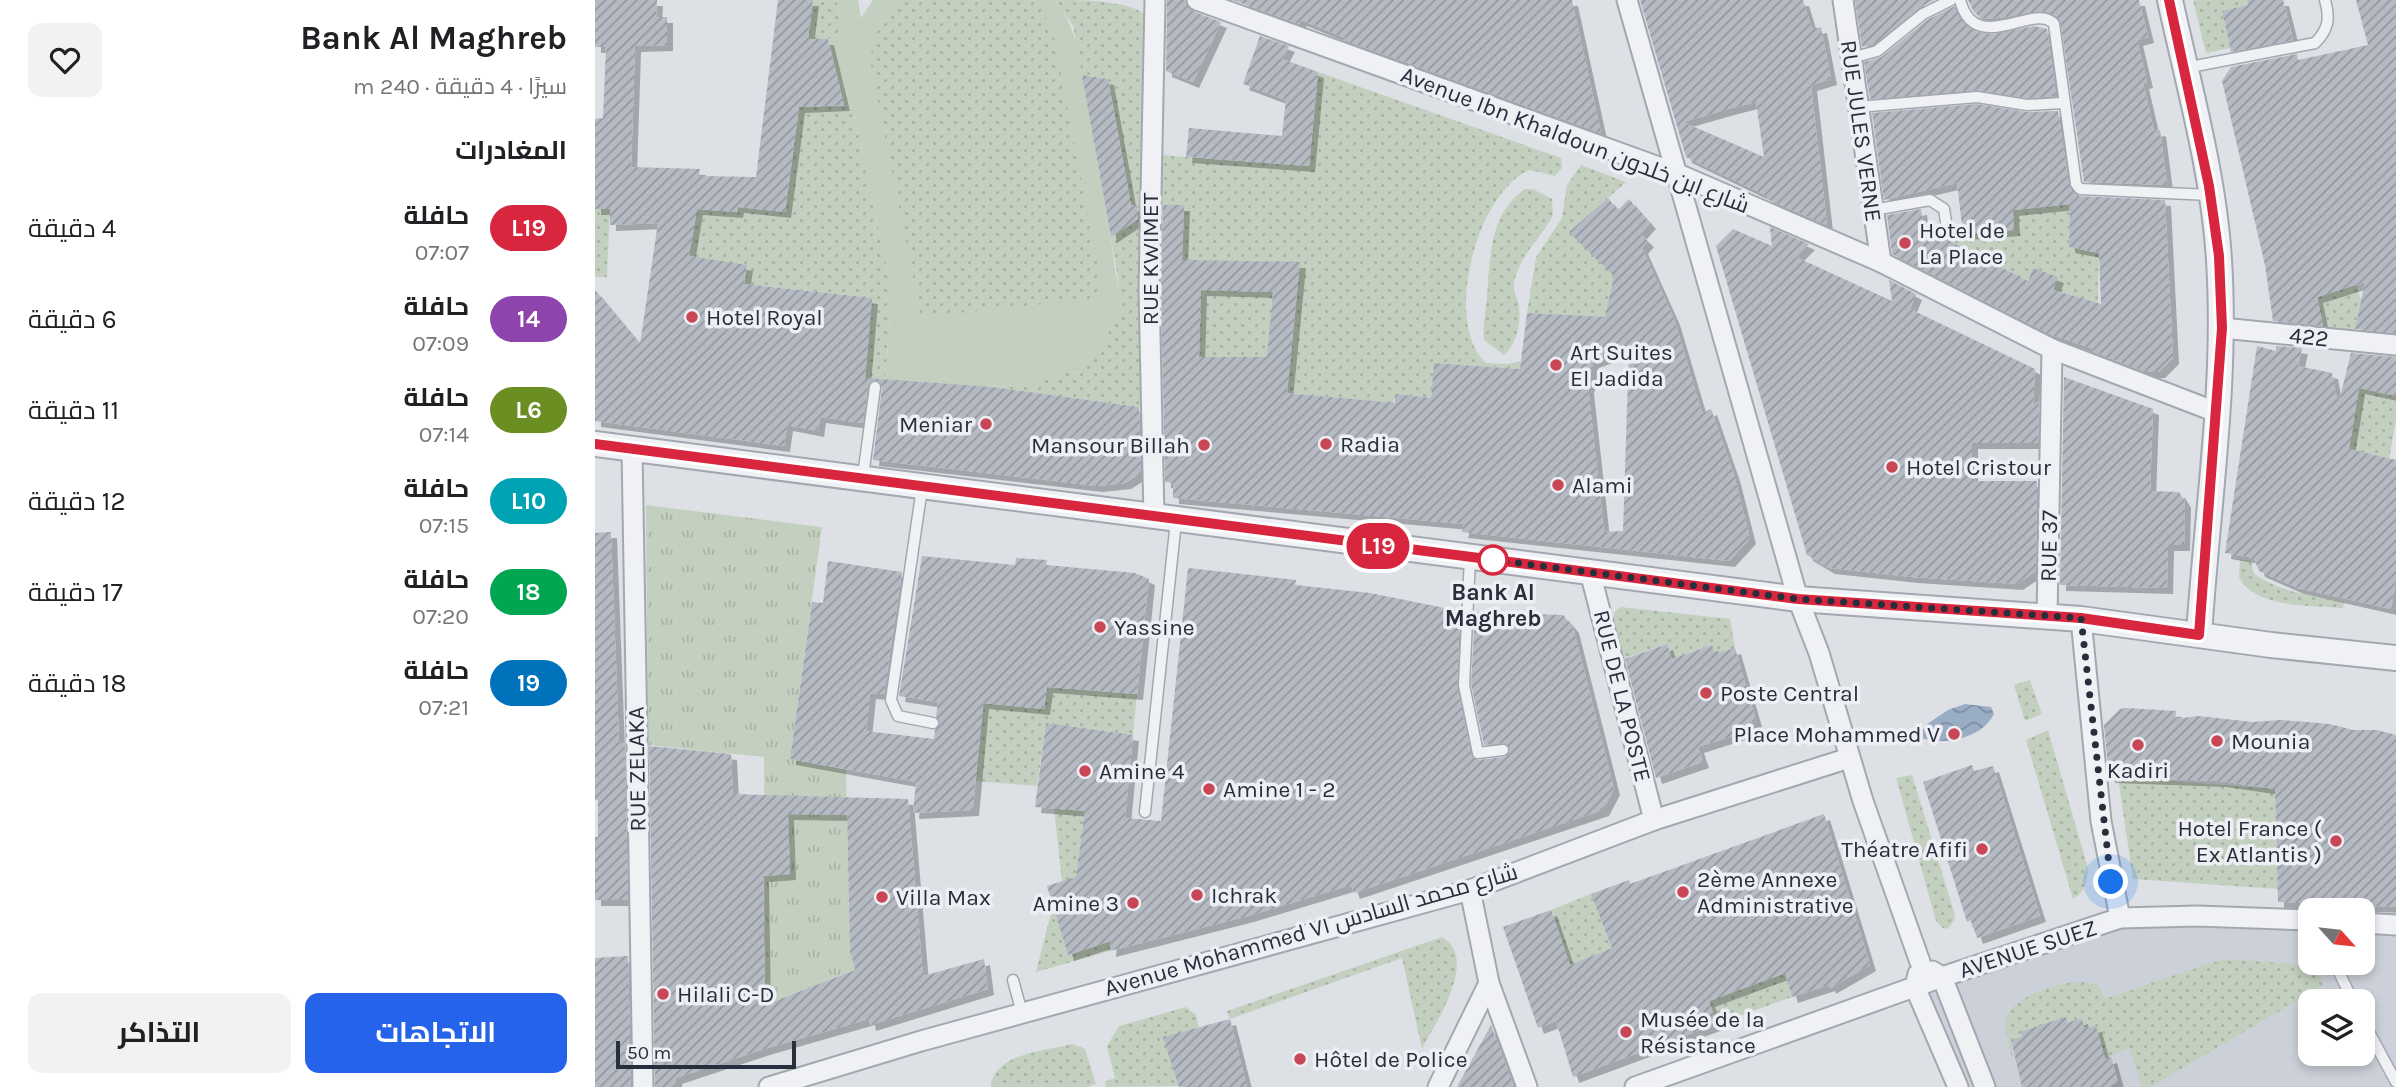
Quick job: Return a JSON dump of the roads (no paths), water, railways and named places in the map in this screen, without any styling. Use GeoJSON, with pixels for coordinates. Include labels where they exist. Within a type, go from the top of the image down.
{"type":"FeatureCollection","features":[{"type":"Feature","properties":{"kind":"street","name":"RUE KWIMET"},"geometry":{"type":"LineString","coordinates":[[1155,0],[1149,235],[1149,389],[1165,520]]}},
{"type":"Feature","properties":{"kind":"street","name":"Avenue Ibn Khaldoun شارع ابن خلدون"},"geometry":{"type":"LineString","coordinates":[[1197,0],[1678,174],[1881,262],[2052,349],[2216,412]]}},
{"type":"Feature","properties":{"kind":"street"},"geometry":{"type":"LineString","coordinates":[[1627,0],[1798,599],[1819,653],[1849,758],[1920,962],[1916,987],[1958,1087]]}},
{"type":"Feature","properties":{"kind":"street","name":"RUE JULES VERNE"},"geometry":{"type":"LineString","coordinates":[[1843,0],[1881,262]]}},
{"type":"Feature","properties":{"kind":"street"},"geometry":{"type":"LineString","coordinates":[[2169,0],[2210,195],[2219,256],[2222,328],[2199,635]]}},
{"type":"Feature","properties":{"kind":"street","name":"422"},"geometry":{"type":"LineString","coordinates":[[2222,328],[2396,345]]}},
{"type":"Feature","properties":{"kind":"street","name":"RUE 37"},"geometry":{"type":"LineString","coordinates":[[2047,616],[2052,349]]}},
{"type":"Feature","properties":{"kind":"street"},"geometry":{"type":"LineString","coordinates":[[595,444],[1165,520],[1798,599],[2081,618],[2396,658]]}},
{"type":"Feature","properties":{"kind":"street","name":"RUE ZELAKA"},"geometry":{"type":"LineString","coordinates":[[632,450],[640,1038],[643,1087]]}},
{"type":"Feature","properties":{"kind":"street","name":"RUE DE LA POSTE"},"geometry":{"type":"LineString","coordinates":[[1590,572],[1654,821]]}},
{"type":"Feature","properties":{"kind":"street"},"geometry":{"type":"LineString","coordinates":[[2081,618],[2102,821],[2120,918]]}},
{"type":"Feature","properties":{"kind":"street","name":"Avenue Mohammed VI شارع محمد السادس"},"geometry":{"type":"LineString","coordinates":[[769,1087],[1022,1013],[1470,890],[1654,821],[1849,758]]}},
{"type":"Feature","properties":{"kind":"street"},"geometry":{"type":"LineString","coordinates":[[1470,890],[1489,983],[1527,1087]]}},
{"type":"Feature","properties":{"kind":"street","name":"AVENUE SUEZ"},"geometry":{"type":"LineString","coordinates":[[1635,1087],[1942,977],[2120,918],[2197,916],[2298,920]]}},
{"type":"Feature","properties":{"kind":"street"},"geometry":{"type":"LineString","coordinates":[[2375,924],[2396,925]]}},
{"type":"Feature","properties":{"kind":"street"},"geometry":{"type":"LineString","coordinates":[[1920,962],[1942,977],[1986,1087]]}},
{"type":"Feature","properties":{"kind":"street"},"geometry":{"type":"LineString","coordinates":[[1438,1087],[1489,983]]}},
{"type":"Feature","properties":{"kind":"lane"},"geometry":{"type":"LineString","coordinates":[[1850,58],[1877,51],[1923,14],[1951,0]]}},
{"type":"Feature","properties":{"kind":"lane"},"geometry":{"type":"LineString","coordinates":[[1960,0],[1965,18],[1971,24],[1993,26],[2050,19],[2054,24],[2063,103],[2076,184],[2080,189],[2210,195]]}},
{"type":"Feature","properties":{"kind":"lane"},"geometry":{"type":"LineString","coordinates":[[2184,68],[2315,43],[2326,27],[2329,16],[2325,0]]}},
{"type":"Feature","properties":{"kind":"lane"},"geometry":{"type":"LineString","coordinates":[[1857,107],[1955,97],[1977,97],[2027,105],[2063,103]]}},
{"type":"Feature","properties":{"kind":"lane"},"geometry":{"type":"LineString","coordinates":[[1873,210],[1930,200],[1944,209],[1947,229]]}},
{"type":"Feature","properties":{"kind":"lane"},"geometry":{"type":"LineString","coordinates":[[863,480],[875,387]]}},
{"type":"Feature","properties":{"kind":"lane"},"geometry":{"type":"LineString","coordinates":[[922,488],[891,700],[898,716],[933,723]]}},
{"type":"Feature","properties":{"kind":"lane"},"geometry":{"type":"LineString","coordinates":[[1145,812],[1165,520]]}},
{"type":"Feature","properties":{"kind":"lane"},"geometry":{"type":"LineString","coordinates":[[1470,557],[1464,685],[1466,700],[1478,753],[1503,750]]}},
{"type":"Feature","properties":{"kind":"lane"},"geometry":{"type":"LineString","coordinates":[[1013,980],[1022,1013]]}},
{"type":"Feature","properties":{"kind":"lane"},"geometry":{"type":"LineString","coordinates":[[2375,1043],[2396,1082]]}},
{"type":"Feature","properties":{"kind":"water"},"geometry":{"type":"Polygon","coordinates":[[[1965,704],[1991,707],[1994,714],[1981,729],[1962,738],[1941,741],[1921,738],[1924,726],[1948,710],[1965,704]]]}},
{"type":"Feature","properties":{"kind":"place","name":"Hotel de La Place"},"geometry":{"type":"Point","coordinates":[1905,243]}},
{"type":"Feature","properties":{"kind":"place","name":"Hotel Royal"},"geometry":{"type":"Point","coordinates":[692,317]}},
{"type":"Feature","properties":{"kind":"place","name":"Art Suites El Jadida"},"geometry":{"type":"Point","coordinates":[1556,365]}},
{"type":"Feature","properties":{"kind":"place","name":"Meniar"},"geometry":{"type":"Point","coordinates":[986,424]}},
{"type":"Feature","properties":{"kind":"place","name":"Radia"},"geometry":{"type":"Point","coordinates":[1326,444]}},
{"type":"Feature","properties":{"kind":"place","name":"Mansour Billah"},"geometry":{"type":"Point","coordinates":[1204,445]}},
{"type":"Feature","properties":{"kind":"place","name":"Hotel Cristour"},"geometry":{"type":"Point","coordinates":[1892,467]}},
{"type":"Feature","properties":{"kind":"place","name":"Alami"},"geometry":{"type":"Point","coordinates":[1558,485]}},
{"type":"Feature","properties":{"kind":"place","name":"Bank Al Maghreb"},"geometry":{"type":"Point","coordinates":[1493,560]}},
{"type":"Feature","properties":{"kind":"place","name":"Yassine"},"geometry":{"type":"Point","coordinates":[1100,627]}},
{"type":"Feature","properties":{"kind":"place","name":"Poste Central"},"geometry":{"type":"Point","coordinates":[1706,693]}},
{"type":"Feature","properties":{"kind":"place","name":"Place Mohammed V"},"geometry":{"type":"Point","coordinates":[1954,734]}},
{"type":"Feature","properties":{"kind":"place","name":"Mounia"},"geometry":{"type":"Point","coordinates":[2217,741]}},
{"type":"Feature","properties":{"kind":"place","name":"Kadiri"},"geometry":{"type":"Point","coordinates":[2138,745]}},
{"type":"Feature","properties":{"kind":"place","name":"Amine 4"},"geometry":{"type":"Point","coordinates":[1085,771]}},
{"type":"Feature","properties":{"kind":"place","name":"Amine 1 - 2"},"geometry":{"type":"Point","coordinates":[1209,789]}},
{"type":"Feature","properties":{"kind":"place","name":"Hotel France ( Ex Atlantis )"},"geometry":{"type":"Point","coordinates":[2336,841]}},
{"type":"Feature","properties":{"kind":"place","name":"Théatre Afifi"},"geometry":{"type":"Point","coordinates":[1982,849]}},
{"type":"Feature","properties":{"kind":"place","name":"2ème Annexe Administrative"},"geometry":{"type":"Point","coordinates":[1683,892]}},
{"type":"Feature","properties":{"kind":"place","name":"Ichrak"},"geometry":{"type":"Point","coordinates":[1197,895]}},
{"type":"Feature","properties":{"kind":"place","name":"Villa Max"},"geometry":{"type":"Point","coordinates":[882,897]}},
{"type":"Feature","properties":{"kind":"place","name":"Amine 3"},"geometry":{"type":"Point","coordinates":[1133,903]}},
{"type":"Feature","properties":{"kind":"place","name":"Hilali C-D"},"geometry":{"type":"Point","coordinates":[663,994]}},
{"type":"Feature","properties":{"kind":"place","name":"Musée de la Résistance"},"geometry":{"type":"Point","coordinates":[1626,1032]}},
{"type":"Feature","properties":{"kind":"place","name":"Hôtel de Police"},"geometry":{"type":"Point","coordinates":[1300,1059]}}]}
